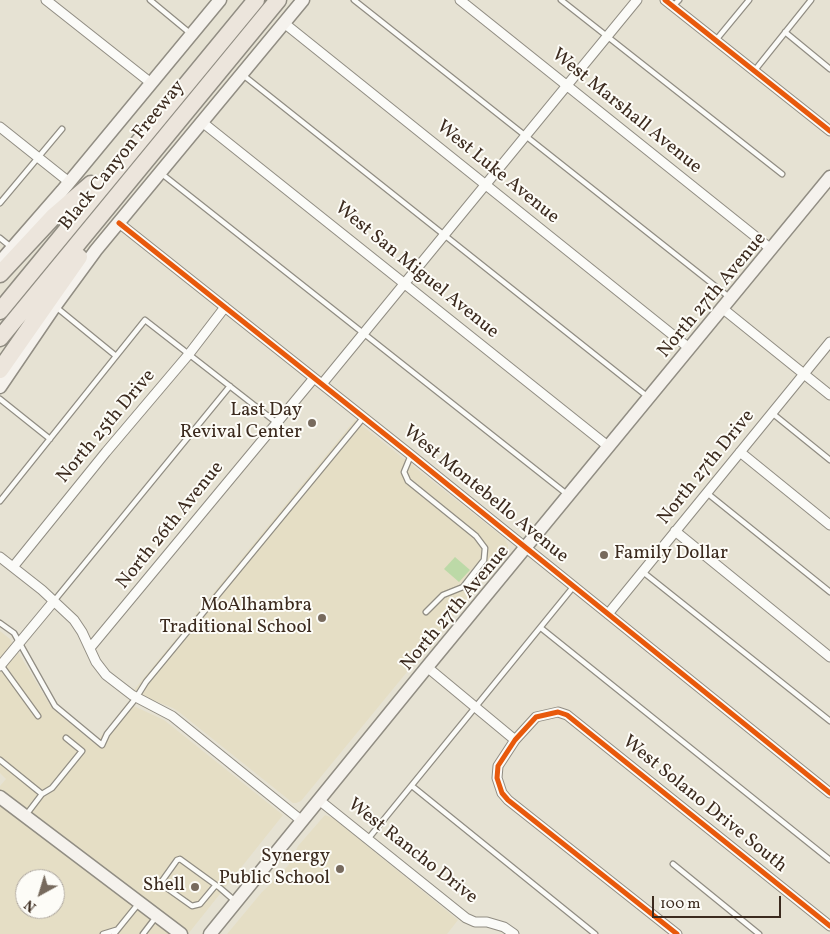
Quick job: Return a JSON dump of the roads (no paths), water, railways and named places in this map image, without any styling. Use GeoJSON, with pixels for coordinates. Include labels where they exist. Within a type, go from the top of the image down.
{"type":"FeatureCollection","features":[{"type":"Feature","properties":{"kind":"highway","name":"Black Canyon Freeway"},"geometry":{"type":"LineString","coordinates":[[0,297],[242,0]]}},
{"type":"Feature","properties":{"kind":"highway"},"geometry":{"type":"LineString","coordinates":[[0,311],[256,0]]}},
{"type":"Feature","properties":{"kind":"highway"},"geometry":{"type":"LineString","coordinates":[[0,324],[266,0]]}},
{"type":"Feature","properties":{"kind":"highway","name":"Black Canyon Freeway"},"geometry":{"type":"LineString","coordinates":[[0,338],[278,0]]}},
{"type":"Feature","properties":{"kind":"highway"},"geometry":{"type":"LineString","coordinates":[[0,274],[54,216],[91,184]]}},
{"type":"Feature","properties":{"kind":"highway"},"geometry":{"type":"LineString","coordinates":[[0,370],[88,244],[112,201]]}},
{"type":"Feature","properties":{"kind":"main road"},"geometry":{"type":"LineString","coordinates":[[0,262],[220,0]]}},
{"type":"Feature","properties":{"kind":"main road"},"geometry":{"type":"LineString","coordinates":[[0,386],[96,250],[303,0]]}},
{"type":"Feature","properties":{"kind":"main road","name":"North 27th Avenue"},"geometry":{"type":"LineString","coordinates":[[210,934],[830,177]]}},
{"type":"Feature","properties":{"kind":"main road"},"geometry":{"type":"LineString","coordinates":[[0,797],[181,934]]}},
{"type":"Feature","properties":{"kind":"street"},"geometry":{"type":"LineString","coordinates":[[46,0],[151,83]]}},
{"type":"Feature","properties":{"kind":"street","name":"West Marshall Avenue"},"geometry":{"type":"LineString","coordinates":[[460,0],[771,249]]}},
{"type":"Feature","properties":{"kind":"street"},"geometry":{"type":"LineString","coordinates":[[322,384],[637,0]]}},
{"type":"Feature","properties":{"kind":"street"},"geometry":{"type":"LineString","coordinates":[[666,0],[676,3],[716,40],[830,131]]}},
{"type":"Feature","properties":{"kind":"street","name":"West Luke Avenue"},"geometry":{"type":"LineString","coordinates":[[284,23],[690,348]]}},
{"type":"Feature","properties":{"kind":"street","name":"West San Miguel Avenue"},"geometry":{"type":"LineString","coordinates":[[202,122],[609,447]]}},
{"type":"Feature","properties":{"kind":"street"},"geometry":{"type":"LineString","coordinates":[[0,127],[69,182]]}},
{"type":"Feature","properties":{"kind":"street","name":"West Montebello Avenue"},"geometry":{"type":"LineString","coordinates":[[119,224],[364,417],[830,793]]}},
{"type":"Feature","properties":{"kind":"street"},"geometry":{"type":"LineString","coordinates":[[726,303],[830,395]]}},
{"type":"Feature","properties":{"kind":"street","name":"North 25th Drive"},"geometry":{"type":"LineString","coordinates":[[13,567],[106,452],[190,354],[226,307]]}},
{"type":"Feature","properties":{"kind":"street","name":"North 27th Drive"},"geometry":{"type":"LineString","coordinates":[[608,614],[830,342]]}},
{"type":"Feature","properties":{"kind":"street","name":"North 26th Avenue"},"geometry":{"type":"LineString","coordinates":[[90,648],[314,378]]}},
{"type":"Feature","properties":{"kind":"street"},"geometry":{"type":"LineString","coordinates":[[740,452],[830,525]]}},
{"type":"Feature","properties":{"kind":"street"},"geometry":{"type":"LineString","coordinates":[[675,531],[830,657]]}},
{"type":"Feature","properties":{"kind":"street"},"geometry":{"type":"LineString","coordinates":[[0,557],[54,601],[74,620],[82,632],[96,662],[106,675],[136,698],[172,716],[302,821]]}},
{"type":"Feature","properties":{"kind":"street"},"geometry":{"type":"LineString","coordinates":[[0,665],[54,601]]}},
{"type":"Feature","properties":{"kind":"street"},"geometry":{"type":"LineString","coordinates":[[427,668],[515,740],[498,766],[497,778],[499,787],[508,800],[676,934]]}},
{"type":"Feature","properties":{"kind":"street","name":"West Solano Drive South"},"geometry":{"type":"LineString","coordinates":[[515,740],[536,717],[558,712],[567,714],[830,926]]}},
{"type":"Feature","properties":{"kind":"street","name":"West Rancho Drive"},"geometry":{"type":"LineString","coordinates":[[319,800],[466,918],[475,922],[487,922],[504,927],[514,934]]}},
{"type":"Feature","properties":{"kind":"lane"},"geometry":{"type":"LineString","coordinates":[[150,0],[192,34]]}},
{"type":"Feature","properties":{"kind":"lane"},"geometry":{"type":"LineString","coordinates":[[354,0],[526,136],[726,303]]}},
{"type":"Feature","properties":{"kind":"lane"},"geometry":{"type":"LineString","coordinates":[[561,0],[782,174]]}},
{"type":"Feature","properties":{"kind":"lane"},"geometry":{"type":"LineString","coordinates":[[716,40],[748,0]]}},
{"type":"Feature","properties":{"kind":"lane"},"geometry":{"type":"LineString","coordinates":[[755,70],[811,0]]}},
{"type":"Feature","properties":{"kind":"lane"},"geometry":{"type":"LineString","coordinates":[[785,32],[830,69]]}},
{"type":"Feature","properties":{"kind":"lane"},"geometry":{"type":"LineString","coordinates":[[242,74],[648,398]]}},
{"type":"Feature","properties":{"kind":"lane"},"geometry":{"type":"LineString","coordinates":[[0,203],[62,129]]}},
{"type":"Feature","properties":{"kind":"lane"},"geometry":{"type":"LineString","coordinates":[[161,173],[569,496]]}},
{"type":"Feature","properties":{"kind":"lane"},"geometry":{"type":"LineString","coordinates":[[0,238],[13,248]]}},
{"type":"Feature","properties":{"kind":"lane"},"geometry":{"type":"LineString","coordinates":[[55,306],[116,356]]}},
{"type":"Feature","properties":{"kind":"lane"},"geometry":{"type":"LineString","coordinates":[[1,498],[145,320],[277,423]]}},
{"type":"Feature","properties":{"kind":"lane"},"geometry":{"type":"LineString","coordinates":[[54,601],[230,386]]}},
{"type":"Feature","properties":{"kind":"lane"},"geometry":{"type":"LineString","coordinates":[[0,400],[50,439]]}},
{"type":"Feature","properties":{"kind":"lane"},"geometry":{"type":"LineString","coordinates":[[772,413],[830,460]]}},
{"type":"Feature","properties":{"kind":"lane"},"geometry":{"type":"LineString","coordinates":[[0,623],[14,634],[55,706],[102,745],[107,734],[136,698],[146,682],[364,417]]}},
{"type":"Feature","properties":{"kind":"lane"},"geometry":{"type":"LineString","coordinates":[[411,455],[404,472],[408,481],[476,536],[485,548],[484,560],[462,587],[443,595],[426,612]]}},
{"type":"Feature","properties":{"kind":"lane"},"geometry":{"type":"LineString","coordinates":[[707,493],[830,592]]}},
{"type":"Feature","properties":{"kind":"lane"},"geometry":{"type":"LineString","coordinates":[[643,572],[830,721]]}},
{"type":"Feature","properties":{"kind":"lane"},"geometry":{"type":"LineString","coordinates":[[368,839],[574,586]]}},
{"type":"Feature","properties":{"kind":"lane"},"geometry":{"type":"LineString","coordinates":[[541,628],[830,860]]}},
{"type":"Feature","properties":{"kind":"lane"},"geometry":{"type":"LineString","coordinates":[[0,665],[38,716]]}},
{"type":"Feature","properties":{"kind":"lane"},"geometry":{"type":"LineString","coordinates":[[26,816],[42,794],[52,788],[82,751],[66,738]]}},
{"type":"Feature","properties":{"kind":"lane"},"geometry":{"type":"LineString","coordinates":[[0,760],[42,794]]}},
{"type":"Feature","properties":{"kind":"lane"},"geometry":{"type":"LineString","coordinates":[[412,786],[595,934]]}},
{"type":"Feature","properties":{"kind":"lane"},"geometry":{"type":"LineString","coordinates":[[215,886],[200,904],[192,906],[163,884],[162,881],[177,860],[180,859],[236,902]]}},
{"type":"Feature","properties":{"kind":"lane"},"geometry":{"type":"LineString","coordinates":[[673,864],[759,934]]}},
{"type":"Feature","properties":{"kind":"lane"},"geometry":{"type":"LineString","coordinates":[[114,934],[140,902]]}},
{"type":"Feature","properties":{"kind":"lane"},"geometry":{"type":"LineString","coordinates":[[143,934],[157,916]]}},
{"type":"Feature","properties":{"kind":"lane"},"geometry":{"type":"LineString","coordinates":[[103,934],[118,929]]}},
{"type":"Feature","properties":{"kind":"place","name":"Last Day Revival Center"},"geometry":{"type":"Point","coordinates":[312,423]}},
{"type":"Feature","properties":{"kind":"place","name":"Family Dollar"},"geometry":{"type":"Point","coordinates":[604,555]}},
{"type":"Feature","properties":{"kind":"place","name":"MoAlhambra Traditional School"},"geometry":{"type":"Point","coordinates":[322,618]}},
{"type":"Feature","properties":{"kind":"place","name":"Synergy Public School"},"geometry":{"type":"Point","coordinates":[340,869]}},
{"type":"Feature","properties":{"kind":"place","name":"Shell"},"geometry":{"type":"Point","coordinates":[195,887]}}]}
